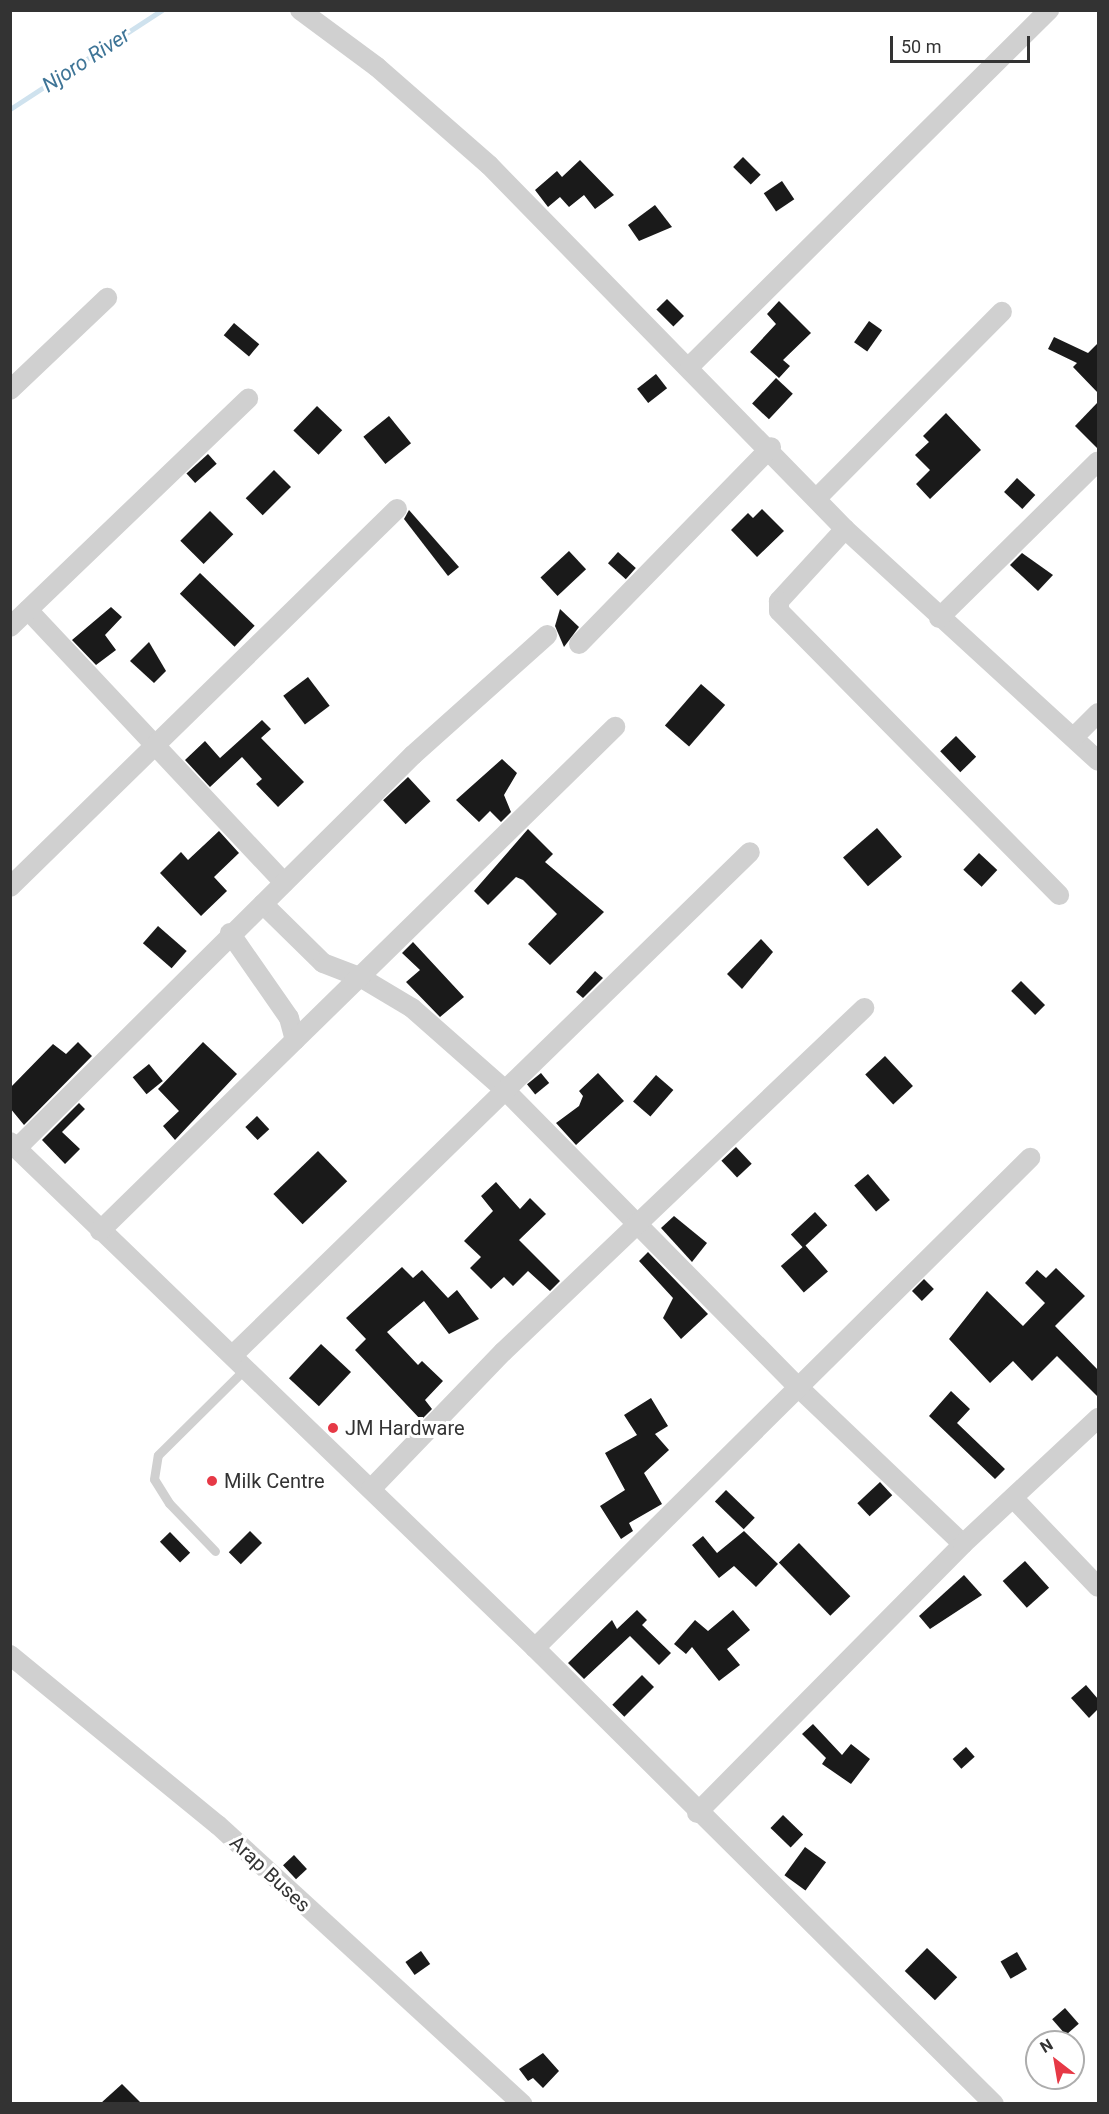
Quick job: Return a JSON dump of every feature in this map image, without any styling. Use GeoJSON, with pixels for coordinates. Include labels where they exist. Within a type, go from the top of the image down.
{"type":"FeatureCollection","features":[{"type":"Feature","properties":{"kind":"street"},"geometry":{"type":"LineString","coordinates":[[300,10],[377,67],[489,165],[771,447],[845,529],[939,618],[1098,761]]}},
{"type":"Feature","properties":{"kind":"street"},"geometry":{"type":"LineString","coordinates":[[690,366],[1049,10]]}},
{"type":"Feature","properties":{"kind":"street"},"geometry":{"type":"LineString","coordinates":[[10,390],[107,298]]}},
{"type":"Feature","properties":{"kind":"street"},"geometry":{"type":"LineString","coordinates":[[818,497],[1002,312]]}},
{"type":"Feature","properties":{"kind":"street"},"geometry":{"type":"LineString","coordinates":[[10,627],[248,399]]}},
{"type":"Feature","properties":{"kind":"street"},"geometry":{"type":"LineString","coordinates":[[579,644],[771,447]]}},
{"type":"Feature","properties":{"kind":"street"},"geometry":{"type":"LineString","coordinates":[[939,618],[1098,461]]}},
{"type":"Feature","properties":{"kind":"street"},"geometry":{"type":"LineString","coordinates":[[10,887],[397,509]]}},
{"type":"Feature","properties":{"kind":"street"},"geometry":{"type":"LineString","coordinates":[[845,529],[779,601],[778,611],[1059,895]]}},
{"type":"Feature","properties":{"kind":"street"},"geometry":{"type":"LineString","coordinates":[[28,610],[154,747],[284,883]]}},
{"type":"Feature","properties":{"kind":"street"},"geometry":{"type":"LineString","coordinates":[[547,634],[413,755],[14,1145],[100,1231],[240,1362],[535,1648],[697,1813],[994,2103]]}},
{"type":"Feature","properties":{"kind":"street"},"geometry":{"type":"LineString","coordinates":[[1074,737],[1098,712]]}},
{"type":"Feature","properties":{"kind":"street"},"geometry":{"type":"LineString","coordinates":[[100,1231],[615,727]]}},
{"type":"Feature","properties":{"kind":"street"},"geometry":{"type":"LineString","coordinates":[[240,1362],[506,1090],[750,852]]}},
{"type":"Feature","properties":{"kind":"street"},"geometry":{"type":"LineString","coordinates":[[262,904],[323,963],[360,977],[412,1008],[506,1090],[638,1228],[797,1386],[963,1544]]}},
{"type":"Feature","properties":{"kind":"street"},"geometry":{"type":"LineString","coordinates":[[230,933],[289,1018],[295,1040]]}},
{"type":"Feature","properties":{"kind":"street"},"geometry":{"type":"LineString","coordinates":[[371,1489],[503,1352],[638,1228],[864,1008]]}},
{"type":"Feature","properties":{"kind":"street"},"geometry":{"type":"LineString","coordinates":[[535,1648],[797,1386],[1030,1158]]}},
{"type":"Feature","properties":{"kind":"street"},"geometry":{"type":"LineString","coordinates":[[697,1813],[963,1544],[1015,1500],[1098,1418]]}},
{"type":"Feature","properties":{"kind":"street"},"geometry":{"type":"LineString","coordinates":[[1015,1500],[1098,1587]]}},
{"type":"Feature","properties":{"kind":"street","name":"Arap Buses"},"geometry":{"type":"LineString","coordinates":[[10,1655],[218,1825],[522,2103]]}},
{"type":"Feature","properties":{"kind":"lane"},"geometry":{"type":"LineString","coordinates":[[215,1551],[169,1503],[154,1479],[158,1455],[240,1362]]}},
{"type":"Feature","properties":{"kind":"building"},"geometry":{"type":"Polygon","coordinates":[[[743,157],[761,175],[751,185],[733,167],[743,157]]]}},
{"type":"Feature","properties":{"kind":"building"},"geometry":{"type":"Polygon","coordinates":[[[580,160],[614,195],[595,209],[584,195],[569,207],[560,197],[548,207],[535,190],[557,171],[562,177],[580,160]]]}},
{"type":"Feature","properties":{"kind":"building"},"geometry":{"type":"Polygon","coordinates":[[[782,181],[794,199],[776,212],[764,193],[782,181]]]}},
{"type":"Feature","properties":{"kind":"building"},"geometry":{"type":"Polygon","coordinates":[[[655,205],[672,227],[639,241],[628,225],[655,205]]]}},
{"type":"Feature","properties":{"kind":"building"},"geometry":{"type":"Polygon","coordinates":[[[667,299],[684,316],[673,327],[656,310],[667,299]]]}},
{"type":"Feature","properties":{"kind":"building"},"geometry":{"type":"Polygon","coordinates":[[[779,301],[811,333],[783,360],[790,366],[779,378],[750,352],[776,324],[767,314],[779,301]]]}},
{"type":"Feature","properties":{"kind":"building"},"geometry":{"type":"Polygon","coordinates":[[[869,321],[882,330],[867,351],[854,342],[869,321]]]}},
{"type":"Feature","properties":{"kind":"building"},"geometry":{"type":"Polygon","coordinates":[[[234,323],[259,344],[249,356],[224,335],[234,323]]]}},
{"type":"Feature","properties":{"kind":"building"},"geometry":{"type":"Polygon","coordinates":[[[1054,337],[1088,353],[1098,343],[1098,393],[1073,367],[1077,363],[1048,349],[1054,337]]]}},
{"type":"Feature","properties":{"kind":"building"},"geometry":{"type":"Polygon","coordinates":[[[656,374],[667,388],[648,403],[637,389],[656,374]]]}},
{"type":"Feature","properties":{"kind":"building"},"geometry":{"type":"Polygon","coordinates":[[[776,378],[793,394],[769,419],[752,404],[776,378]]]}},
{"type":"Feature","properties":{"kind":"building"},"geometry":{"type":"Polygon","coordinates":[[[1098,402],[1098,449],[1075,426],[1098,402]]]}},
{"type":"Feature","properties":{"kind":"building"},"geometry":{"type":"Polygon","coordinates":[[[317,406],[342,430],[319,455],[293,430],[317,406]]]}},
{"type":"Feature","properties":{"kind":"building"},"geometry":{"type":"Polygon","coordinates":[[[946,413],[981,450],[930,499],[916,484],[930,470],[915,455],[929,442],[923,436],[946,413]]]}},
{"type":"Feature","properties":{"kind":"building"},"geometry":{"type":"Polygon","coordinates":[[[389,416],[411,443],[385,464],[363,437],[389,416]]]}},
{"type":"Feature","properties":{"kind":"building"},"geometry":{"type":"Polygon","coordinates":[[[208,454],[217,464],[195,483],[186,473],[208,454]]]}},
{"type":"Feature","properties":{"kind":"building"},"geometry":{"type":"Polygon","coordinates":[[[274,470],[291,487],[263,515],[246,498],[274,470]]]}},
{"type":"Feature","properties":{"kind":"building"},"geometry":{"type":"Polygon","coordinates":[[[1017,478],[1035,495],[1022,509],[1004,492],[1017,478]]]}},
{"type":"Feature","properties":{"kind":"building"},"geometry":{"type":"Polygon","coordinates":[[[762,509],[784,531],[757,557],[731,530],[748,513],[753,518],[762,509]]]}},
{"type":"Feature","properties":{"kind":"building"},"geometry":{"type":"Polygon","coordinates":[[[409,510],[459,567],[448,576],[404,519],[409,510]]]}},
{"type":"Feature","properties":{"kind":"building"},"geometry":{"type":"Polygon","coordinates":[[[210,511],[233,534],[204,564],[180,541],[210,511]]]}},
{"type":"Feature","properties":{"kind":"building"},"geometry":{"type":"Polygon","coordinates":[[[569,551],[586,569],[558,596],[540,578],[569,551]]]}},
{"type":"Feature","properties":{"kind":"building"},"geometry":{"type":"Polygon","coordinates":[[[618,552],[636,568],[626,579],[608,563],[618,552]]]}},
{"type":"Feature","properties":{"kind":"building"},"geometry":{"type":"Polygon","coordinates":[[[1022,553],[1053,575],[1038,591],[1010,565],[1022,553]]]}},
{"type":"Feature","properties":{"kind":"building"},"geometry":{"type":"Polygon","coordinates":[[[200,573],[255,626],[235,647],[180,594],[200,573]]]}},
{"type":"Feature","properties":{"kind":"building"},"geometry":{"type":"Polygon","coordinates":[[[111,607],[122,617],[105,635],[116,650],[96,665],[72,640],[111,607]]]}},
{"type":"Feature","properties":{"kind":"building"},"geometry":{"type":"Polygon","coordinates":[[[560,609],[579,627],[564,647],[555,626],[560,609]]]}},
{"type":"Feature","properties":{"kind":"building"},"geometry":{"type":"Polygon","coordinates":[[[149,642],[166,671],[154,683],[130,661],[149,642]]]}},
{"type":"Feature","properties":{"kind":"building"},"geometry":{"type":"Polygon","coordinates":[[[308,677],[330,706],[305,724],[283,696],[308,677]]]}},
{"type":"Feature","properties":{"kind":"building"},"geometry":{"type":"Polygon","coordinates":[[[701,684],[725,705],[689,747],[665,726],[701,684]]]}},
{"type":"Feature","properties":{"kind":"building"},"geometry":{"type":"Polygon","coordinates":[[[262,720],[271,729],[261,738],[304,782],[278,807],[256,784],[262,779],[242,757],[210,787],[185,760],[205,741],[220,758],[262,720]]]}},
{"type":"Feature","properties":{"kind":"building"},"geometry":{"type":"Polygon","coordinates":[[[956,736],[976,757],[960,772],[940,751],[956,736]]]}},
{"type":"Feature","properties":{"kind":"building"},"geometry":{"type":"Polygon","coordinates":[[[502,759],[517,773],[504,795],[511,812],[501,822],[490,811],[479,822],[456,800],[502,759]]]}},
{"type":"Feature","properties":{"kind":"building"},"geometry":{"type":"Polygon","coordinates":[[[408,777],[431,801],[406,824],[383,800],[408,777]]]}},
{"type":"Feature","properties":{"kind":"building"},"geometry":{"type":"Polygon","coordinates":[[[877,828],[902,857],[868,886],[843,858],[877,828]]]}},
{"type":"Feature","properties":{"kind":"building"},"geometry":{"type":"Polygon","coordinates":[[[528,829],[553,854],[545,862],[604,912],[550,965],[528,944],[557,914],[523,880],[516,877],[488,905],[474,891],[528,829]]]}},
{"type":"Feature","properties":{"kind":"building"},"geometry":{"type":"Polygon","coordinates":[[[219,831],[239,853],[214,877],[227,891],[201,916],[160,873],[181,852],[188,860],[219,831]]]}},
{"type":"Feature","properties":{"kind":"building"},"geometry":{"type":"Polygon","coordinates":[[[979,853],[997,870],[982,887],[963,870],[979,853]]]}},
{"type":"Feature","properties":{"kind":"building"},"geometry":{"type":"Polygon","coordinates":[[[158,926],[187,951],[172,968],[143,943],[158,926]]]}},
{"type":"Feature","properties":{"kind":"building"},"geometry":{"type":"Polygon","coordinates":[[[761,939],[773,952],[742,989],[727,974],[761,939]]]}},
{"type":"Feature","properties":{"kind":"building"},"geometry":{"type":"Polygon","coordinates":[[[413,942],[464,997],[440,1017],[406,982],[420,970],[402,953],[413,942]]]}},
{"type":"Feature","properties":{"kind":"building"},"geometry":{"type":"Polygon","coordinates":[[[595,971],[603,978],[583,998],[576,992],[595,971]]]}},
{"type":"Feature","properties":{"kind":"building"},"geometry":{"type":"Polygon","coordinates":[[[1021,981],[1045,1005],[1035,1015],[1011,991],[1021,981]]]}},
{"type":"Feature","properties":{"kind":"building"},"geometry":{"type":"Polygon","coordinates":[[[78,1042],[92,1056],[24,1125],[10,1108],[10,1088],[53,1044],[66,1054],[78,1042]]]}},
{"type":"Feature","properties":{"kind":"building"},"geometry":{"type":"Polygon","coordinates":[[[203,1042],[237,1074],[175,1140],[163,1126],[179,1111],[158,1089],[203,1042]]]}},
{"type":"Feature","properties":{"kind":"building"},"geometry":{"type":"Polygon","coordinates":[[[885,1056],[913,1086],[893,1104],[865,1074],[885,1056]]]}},
{"type":"Feature","properties":{"kind":"building"},"geometry":{"type":"Polygon","coordinates":[[[149,1064],[163,1081],[147,1094],[133,1077],[149,1064]]]}},
{"type":"Feature","properties":{"kind":"building"},"geometry":{"type":"Polygon","coordinates":[[[541,1073],[549,1083],[535,1094],[527,1084],[541,1073]]]}},
{"type":"Feature","properties":{"kind":"building"},"geometry":{"type":"Polygon","coordinates":[[[598,1073],[624,1101],[576,1145],[556,1123],[579,1106],[583,1096],[579,1091],[598,1073]]]}},
{"type":"Feature","properties":{"kind":"building"},"geometry":{"type":"Polygon","coordinates":[[[656,1075],[673,1090],[650,1117],[633,1101],[656,1075]]]}},
{"type":"Feature","properties":{"kind":"building"},"geometry":{"type":"Polygon","coordinates":[[[79,1103],[85,1109],[62,1132],[80,1149],[65,1164],[42,1140],[79,1103]]]}},
{"type":"Feature","properties":{"kind":"building"},"geometry":{"type":"Polygon","coordinates":[[[257,1116],[269,1129],[258,1140],[245,1127],[257,1116]]]}},
{"type":"Feature","properties":{"kind":"building"},"geometry":{"type":"Polygon","coordinates":[[[736,1147],[752,1164],[737,1177],[721,1161],[736,1147]]]}},
{"type":"Feature","properties":{"kind":"building"},"geometry":{"type":"Polygon","coordinates":[[[318,1151],[347,1181],[303,1224],[273,1194],[318,1151]]]}},
{"type":"Feature","properties":{"kind":"building"},"geometry":{"type":"Polygon","coordinates":[[[868,1174],[890,1200],[876,1212],[854,1186],[868,1174]]]}},
{"type":"Feature","properties":{"kind":"building"},"geometry":{"type":"Polygon","coordinates":[[[496,1182],[520,1209],[530,1198],[546,1214],[519,1240],[560,1281],[550,1291],[528,1271],[513,1286],[504,1277],[491,1289],[470,1268],[481,1257],[464,1241],[493,1211],[481,1196],[496,1182]]]}},
{"type":"Feature","properties":{"kind":"building"},"geometry":{"type":"Polygon","coordinates":[[[815,1212],[827,1225],[803,1248],[791,1235],[815,1212]]]}},
{"type":"Feature","properties":{"kind":"building"},"geometry":{"type":"Polygon","coordinates":[[[674,1216],[707,1243],[692,1262],[661,1228],[674,1216]]]}},
{"type":"Feature","properties":{"kind":"building"},"geometry":{"type":"Polygon","coordinates":[[[805,1245],[828,1271],[804,1292],[781,1266],[805,1245]]]}},
{"type":"Feature","properties":{"kind":"building"},"geometry":{"type":"Polygon","coordinates":[[[648,1252],[708,1314],[681,1339],[663,1318],[673,1298],[639,1261],[648,1252]]]}},
{"type":"Feature","properties":{"kind":"building"},"geometry":{"type":"Polygon","coordinates":[[[402,1267],[413,1278],[422,1270],[448,1298],[457,1290],[479,1319],[449,1334],[424,1301],[387,1332],[418,1365],[422,1361],[443,1381],[425,1400],[432,1409],[421,1420],[355,1350],[366,1339],[346,1318],[402,1267]]]}},
{"type":"Feature","properties":{"kind":"building"},"geometry":{"type":"Polygon","coordinates":[[[1056,1268],[1085,1296],[1055,1326],[1098,1370],[1098,1397],[1057,1356],[1032,1381],[1013,1361],[990,1383],[949,1339],[987,1291],[1023,1326],[1045,1303],[1025,1283],[1037,1270],[1046,1278],[1056,1268]]]}},
{"type":"Feature","properties":{"kind":"building"},"geometry":{"type":"Polygon","coordinates":[[[924,1279],[934,1289],[922,1301],[912,1291],[924,1279]]]}},
{"type":"Feature","properties":{"kind":"building"},"geometry":{"type":"Polygon","coordinates":[[[321,1344],[351,1372],[319,1406],[289,1378],[321,1344]]]}},
{"type":"Feature","properties":{"kind":"building"},"geometry":{"type":"Polygon","coordinates":[[[951,1391],[970,1409],[957,1423],[1005,1469],[995,1479],[929,1416],[951,1391]]]}},
{"type":"Feature","properties":{"kind":"building"},"geometry":{"type":"Polygon","coordinates":[[[651,1398],[668,1426],[655,1434],[669,1450],[644,1473],[662,1504],[629,1523],[633,1531],[621,1539],[600,1506],[625,1490],[605,1453],[637,1435],[624,1415],[651,1398]]]}},
{"type":"Feature","properties":{"kind":"building"},"geometry":{"type":"Polygon","coordinates":[[[880,1482],[892,1495],[870,1516],[857,1503],[880,1482]]]}},
{"type":"Feature","properties":{"kind":"building"},"geometry":{"type":"Polygon","coordinates":[[[726,1490],[755,1518],[744,1529],[715,1502],[726,1490]]]}},
{"type":"Feature","properties":{"kind":"building"},"geometry":{"type":"Polygon","coordinates":[[[250,1531],[262,1543],[241,1564],[229,1552],[250,1531]]]}},
{"type":"Feature","properties":{"kind":"building"},"geometry":{"type":"Polygon","coordinates":[[[744,1531],[778,1564],[756,1587],[734,1566],[719,1578],[692,1545],[703,1536],[717,1553],[744,1531]]]}},
{"type":"Feature","properties":{"kind":"building"},"geometry":{"type":"Polygon","coordinates":[[[170,1532],[190,1553],[180,1563],[160,1542],[170,1532]]]}},
{"type":"Feature","properties":{"kind":"building"},"geometry":{"type":"Polygon","coordinates":[[[799,1543],[850,1596],[830,1616],[779,1562],[799,1543]]]}},
{"type":"Feature","properties":{"kind":"building"},"geometry":{"type":"Polygon","coordinates":[[[1025,1561],[1049,1588],[1027,1608],[1003,1581],[1025,1561]]]}},
{"type":"Feature","properties":{"kind":"building"},"geometry":{"type":"Polygon","coordinates":[[[964,1575],[982,1595],[930,1629],[919,1616],[964,1575]]]}},
{"type":"Feature","properties":{"kind":"building"},"geometry":{"type":"Polygon","coordinates":[[[637,1610],[647,1620],[642,1625],[671,1653],[659,1665],[630,1636],[584,1679],[568,1663],[612,1620],[617,1629],[637,1610]]]}},
{"type":"Feature","properties":{"kind":"building"},"geometry":{"type":"Polygon","coordinates":[[[733,1610],[750,1630],[727,1649],[740,1665],[719,1681],[692,1647],[686,1654],[674,1644],[695,1620],[708,1631],[733,1610]]]}},
{"type":"Feature","properties":{"kind":"building"},"geometry":{"type":"Polygon","coordinates":[[[642,1675],[654,1687],[624,1717],[612,1705],[642,1675]]]}},
{"type":"Feature","properties":{"kind":"building"},"geometry":{"type":"Polygon","coordinates":[[[1086,1685],[1098,1699],[1098,1709],[1089,1718],[1071,1698],[1086,1685]]]}},
{"type":"Feature","properties":{"kind":"building"},"geometry":{"type":"Polygon","coordinates":[[[813,1724],[842,1755],[851,1744],[870,1759],[851,1784],[822,1764],[826,1758],[802,1734],[813,1724]]]}},
{"type":"Feature","properties":{"kind":"building"},"geometry":{"type":"Polygon","coordinates":[[[966,1747],[975,1757],[961,1769],[953,1759],[966,1747]]]}},
{"type":"Feature","properties":{"kind":"building"},"geometry":{"type":"Polygon","coordinates":[[[783,1815],[803,1834],[791,1847],[770,1828],[783,1815]]]}},
{"type":"Feature","properties":{"kind":"building"},"geometry":{"type":"Polygon","coordinates":[[[805,1847],[826,1862],[805,1891],[784,1875],[805,1847]]]}},
{"type":"Feature","properties":{"kind":"building"},"geometry":{"type":"Polygon","coordinates":[[[294,1855],[307,1869],[296,1879],[283,1865],[294,1855]]]}},
{"type":"Feature","properties":{"kind":"building"},"geometry":{"type":"Polygon","coordinates":[[[927,1948],[957,1977],[935,2000],[905,1971],[927,1948]]]}},
{"type":"Feature","properties":{"kind":"building"},"geometry":{"type":"Polygon","coordinates":[[[421,1951],[430,1964],[415,1975],[405,1962],[421,1951]]]}},
{"type":"Feature","properties":{"kind":"building"},"geometry":{"type":"Polygon","coordinates":[[[1017,1952],[1027,1969],[1011,1979],[1001,1962],[1017,1952]]]}},
{"type":"Feature","properties":{"kind":"building"},"geometry":{"type":"Polygon","coordinates":[[[1065,2008],[1079,2024],[1072,2030],[1062,2030],[1052,2019],[1065,2008]]]}},
{"type":"Feature","properties":{"kind":"building"},"geometry":{"type":"Polygon","coordinates":[[[543,2053],[559,2071],[543,2088],[533,2078],[528,2081],[519,2069],[543,2053]]]}},
{"type":"Feature","properties":{"kind":"building"},"geometry":{"type":"Polygon","coordinates":[[[122,2084],[141,2103],[101,2103],[122,2084]]]}},
{"type":"Feature","properties":{"kind":"waterway","name":"Njoro River"},"geometry":{"type":"LineString","coordinates":[[10,109],[162,10]]}},
{"type":"Feature","properties":{"kind":"place","name":"JM Hardware"},"geometry":{"type":"Point","coordinates":[333,1428]}},
{"type":"Feature","properties":{"kind":"place","name":"Milk Centre"},"geometry":{"type":"Point","coordinates":[212,1481]}}]}
